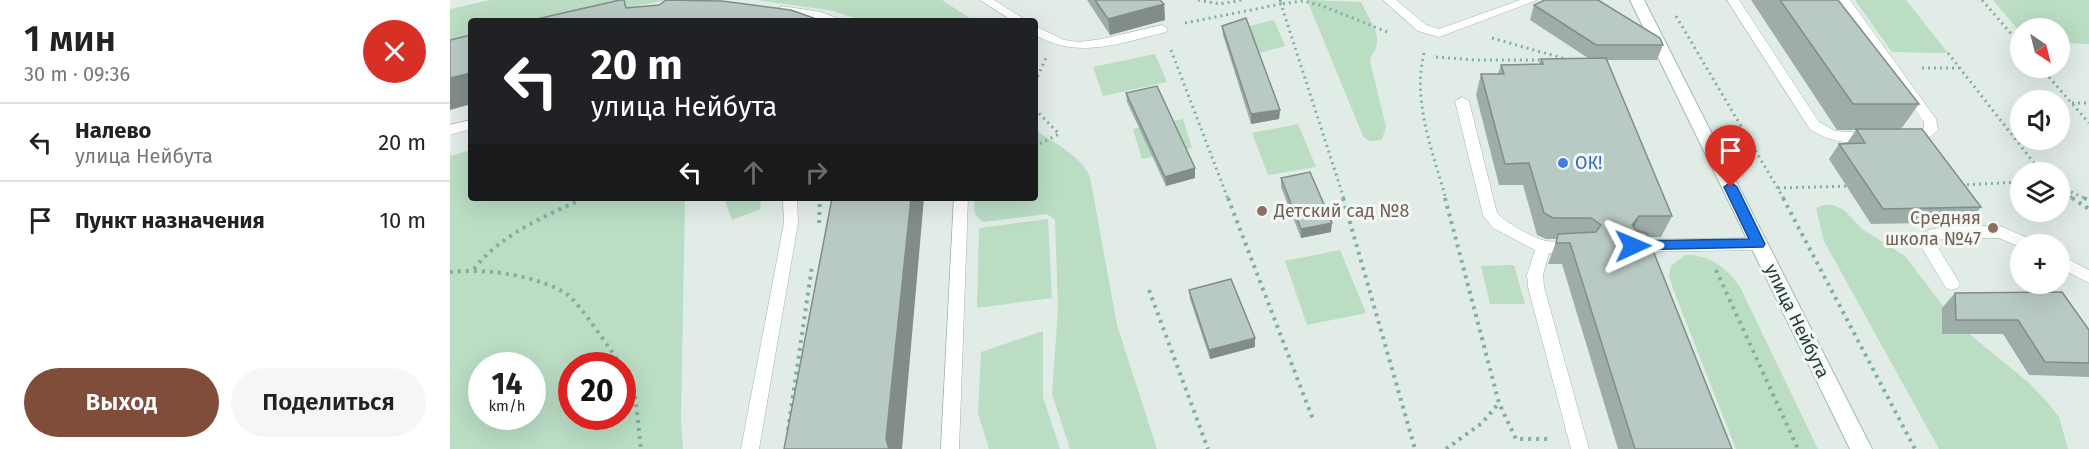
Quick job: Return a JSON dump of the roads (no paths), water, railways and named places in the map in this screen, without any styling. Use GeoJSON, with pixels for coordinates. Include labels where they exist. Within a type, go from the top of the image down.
{"type":"FeatureCollection","features":[{"type":"Feature","properties":{"kind":"street","name":"улица Нейбута"},"geometry":{"type":"LineString","coordinates":[[1637,0],[1861,449]]}},
{"type":"Feature","properties":{"kind":"lane"},"geometry":{"type":"LineString","coordinates":[[986,0],[1016,18]]}},
{"type":"Feature","properties":{"kind":"lane"},"geometry":{"type":"LineString","coordinates":[[1389,0],[1422,28],[1431,32],[1447,32],[1532,0]]}},
{"type":"Feature","properties":{"kind":"lane"},"geometry":{"type":"LineString","coordinates":[[1733,0],[1814,125],[1822,132],[1835,137],[1916,137],[1931,130],[1931,122],[1844,0]]}},
{"type":"Feature","properties":{"kind":"lane"},"geometry":{"type":"LineString","coordinates":[[769,9],[828,18]]}},
{"type":"Feature","properties":{"kind":"lane"},"geometry":{"type":"LineString","coordinates":[[1038,32],[1054,41],[1070,46],[1088,45],[1162,29]]}},
{"type":"Feature","properties":{"kind":"lane"},"geometry":{"type":"LineString","coordinates":[[1462,101],[1490,215],[1498,224],[1543,247],[1582,247]]}},
{"type":"Feature","properties":{"kind":"lane"},"geometry":{"type":"LineString","coordinates":[[450,130],[468,125]]}},
{"type":"Feature","properties":{"kind":"lane"},"geometry":{"type":"LineString","coordinates":[[750,449],[791,223],[790,201]]}},
{"type":"Feature","properties":{"kind":"lane"},"geometry":{"type":"LineString","coordinates":[[950,449],[962,201]]}},
{"type":"Feature","properties":{"kind":"lane"},"geometry":{"type":"LineString","coordinates":[[1952,284],[1928,246],[1926,238],[1937,233],[2000,232],[2010,236]]}},
{"type":"Feature","properties":{"kind":"lane"},"geometry":{"type":"LineString","coordinates":[[1633,246],[1758,244]]}},
{"type":"Feature","properties":{"kind":"lane"},"geometry":{"type":"LineString","coordinates":[[1543,247],[1535,275],[1536,286],[1580,449]]}},
{"type":"Feature","properties":{"kind":"lane"},"geometry":{"type":"LineString","coordinates":[[2070,267],[2089,277]]}},
{"type":"Feature","properties":{"kind":"place","name":"ОК!"},"geometry":{"type":"Point","coordinates":[1563,163]}},
{"type":"Feature","properties":{"kind":"place","name":"Детский сад №8"},"geometry":{"type":"Point","coordinates":[1262,211]}},
{"type":"Feature","properties":{"kind":"place","name":"Средняя школа №47"},"geometry":{"type":"Point","coordinates":[1993,228]}}]}
